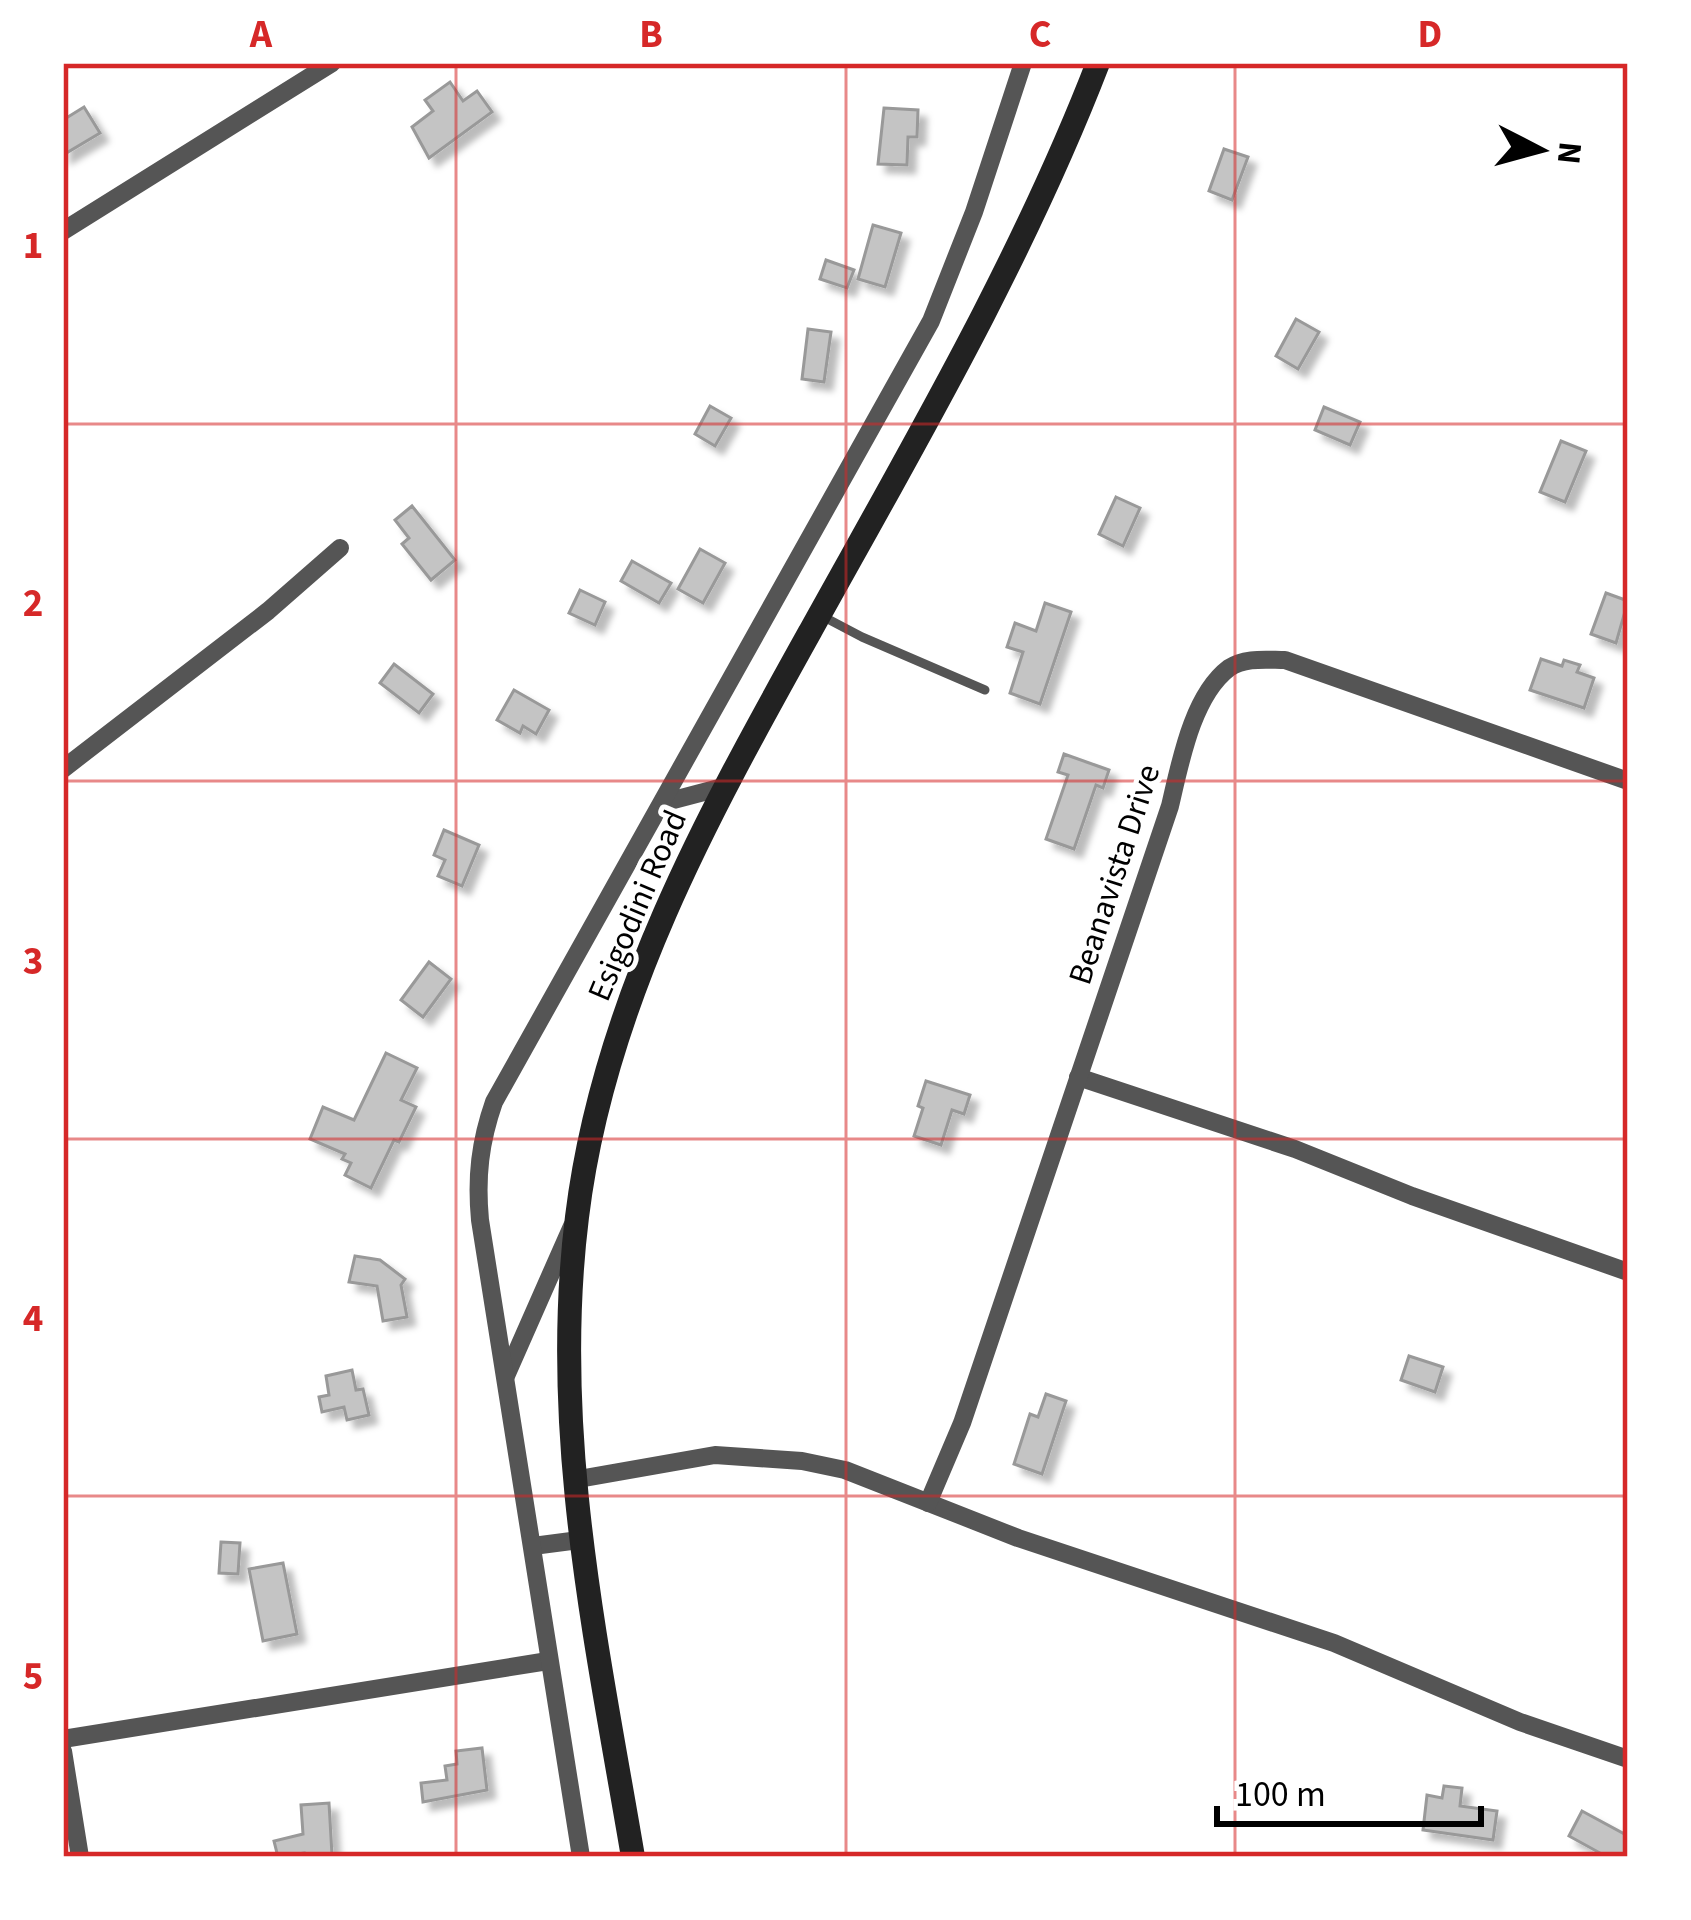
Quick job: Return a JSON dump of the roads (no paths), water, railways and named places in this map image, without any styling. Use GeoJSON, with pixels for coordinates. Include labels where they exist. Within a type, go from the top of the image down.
{"type":"FeatureCollection","features":[{"type":"Feature","properties":{"kind":"main road","name":"Esigodini Road"},"geometry":{"type":"LineString","coordinates":[[633,1857],[579,1540],[567,1374],[577,1216],[595,1123],[646,952],[724,787],[1022,236],[1098,63]]}},
{"type":"Feature","properties":{"kind":"street"},"geometry":{"type":"LineString","coordinates":[[63,231],[332,63]]}},
{"type":"Feature","properties":{"kind":"street"},"geometry":{"type":"LineString","coordinates":[[581,1857],[480,1220],[478,1162],[483,1135],[494,1102],[931,320],[974,212],[1023,63]]}},
{"type":"Feature","properties":{"kind":"street"},"geometry":{"type":"LineString","coordinates":[[63,769],[235,637],[340,548]]}},
{"type":"Feature","properties":{"kind":"street","name":"Beanavista Drive"},"geometry":{"type":"LineString","coordinates":[[928,1503],[962,1424],[1169,806],[1188,733],[1229,669],[1253,659],[1285,660],[1628,781]]}},
{"type":"Feature","properties":{"kind":"street"},"geometry":{"type":"LineString","coordinates":[[662,803],[724,787]]}},
{"type":"Feature","properties":{"kind":"street"},"geometry":{"type":"LineString","coordinates":[[1078,1077],[1295,1150],[1628,1272]]}},
{"type":"Feature","properties":{"kind":"street"},"geometry":{"type":"LineString","coordinates":[[505,1378],[577,1216]]}},
{"type":"Feature","properties":{"kind":"street"},"geometry":{"type":"LineString","coordinates":[[573,1480],[715,1455],[758,1456],[845,1470],[1018,1538],[1334,1643],[1520,1722],[1628,1759]]}},
{"type":"Feature","properties":{"kind":"street"},"geometry":{"type":"LineString","coordinates":[[533,1546],[579,1540]]}},
{"type":"Feature","properties":{"kind":"street"},"geometry":{"type":"LineString","coordinates":[[63,1739],[548,1661]]}},
{"type":"Feature","properties":{"kind":"street"},"geometry":{"type":"LineString","coordinates":[[63,1751],[80,1857]]}},
{"type":"Feature","properties":{"kind":"lane"},"geometry":{"type":"LineString","coordinates":[[820,614],[862,638],[985,689]]}}]}
